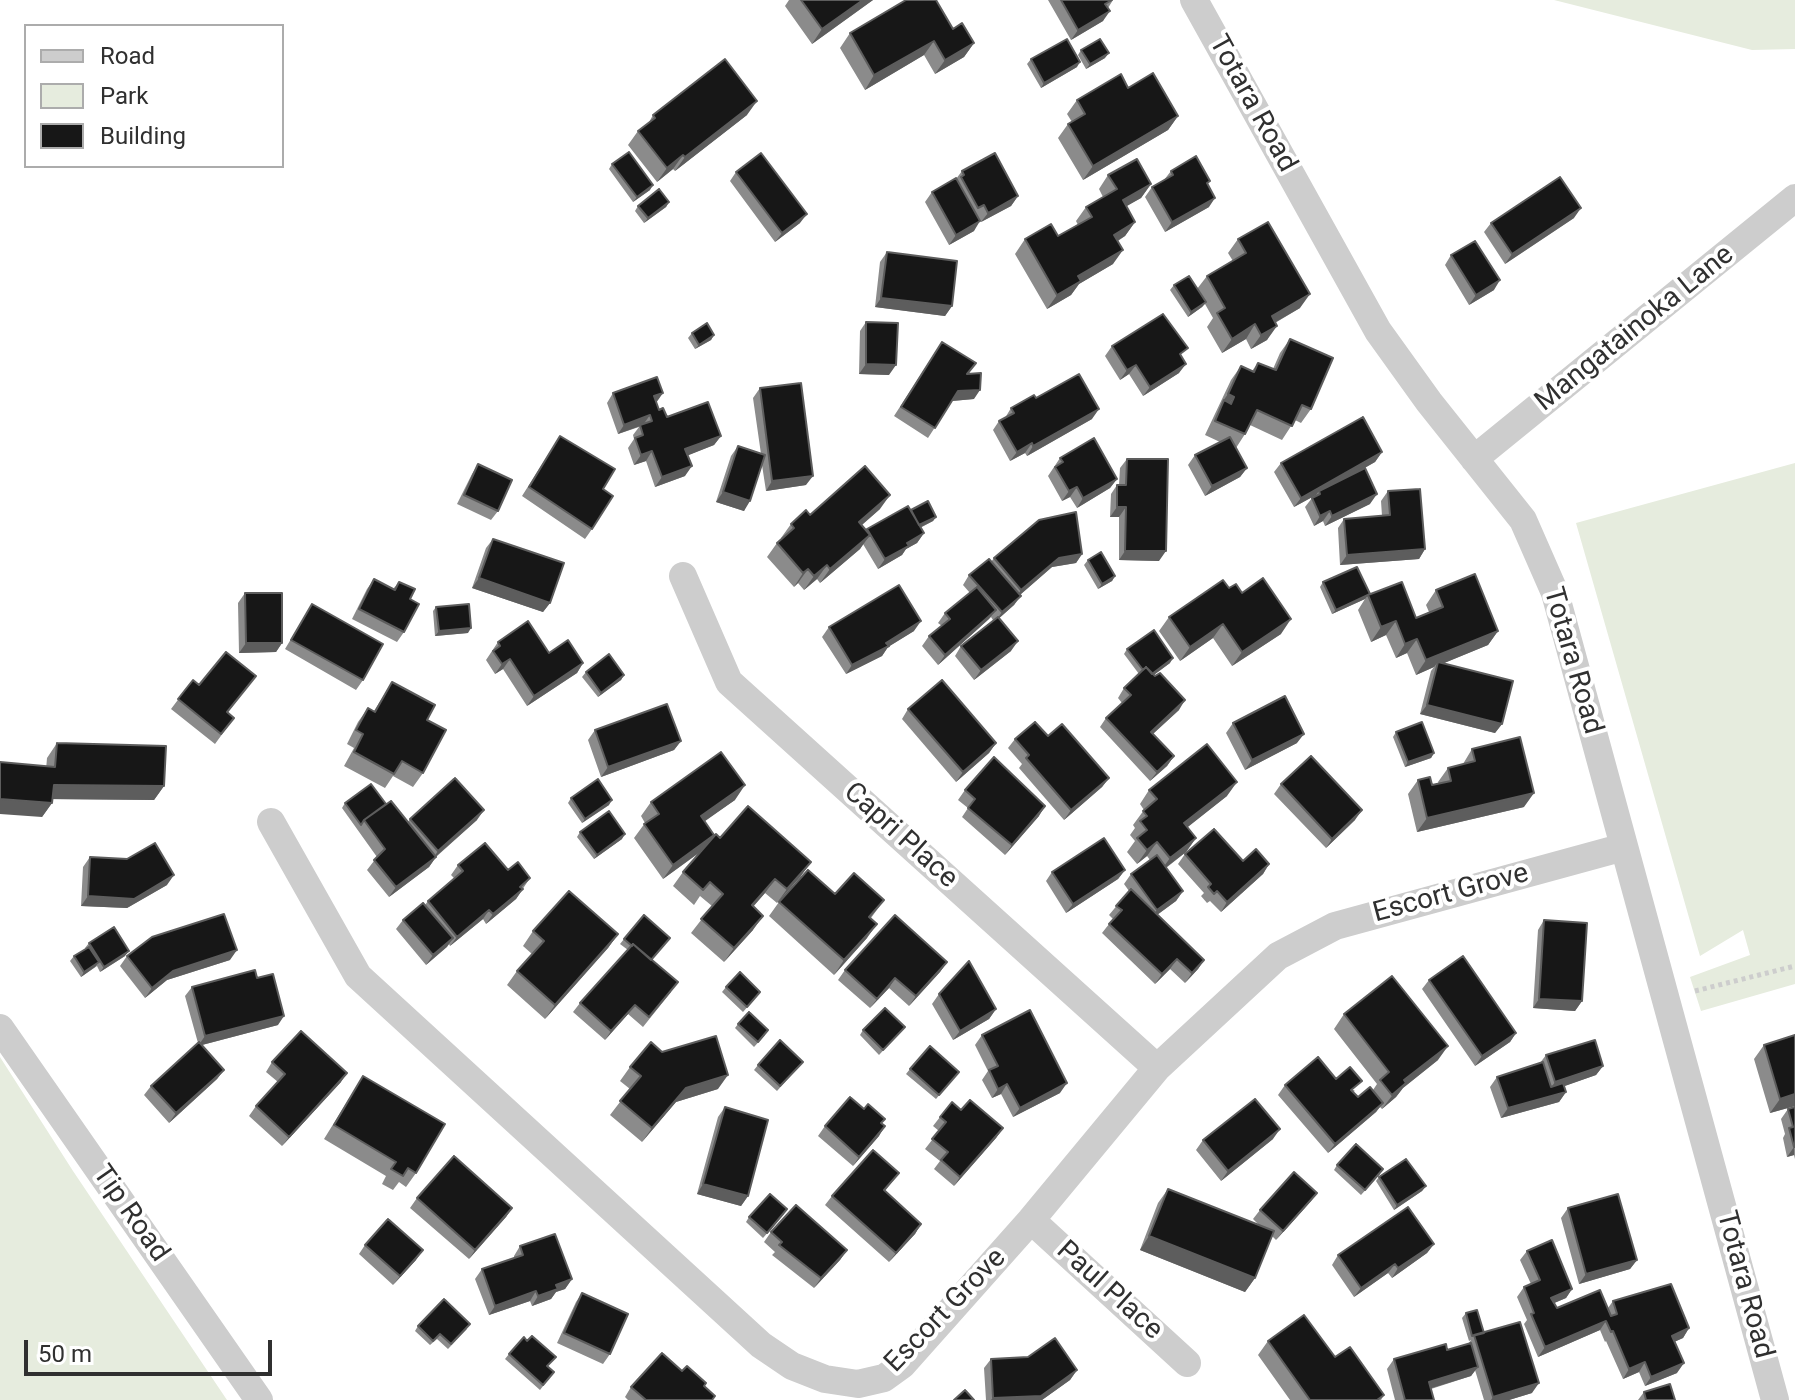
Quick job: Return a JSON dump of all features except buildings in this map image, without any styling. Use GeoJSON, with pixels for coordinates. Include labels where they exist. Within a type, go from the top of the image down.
{"type":"FeatureCollection","features":[{"type":"Feature","properties":{"kind":"street","name":"Totara Road"},"geometry":{"type":"LineString","coordinates":[[1194,0],[1378,331],[1523,520],[1555,593],[1775,1400]]}},
{"type":"Feature","properties":{"kind":"street","name":"Mangatainoka Lane"},"geometry":{"type":"LineString","coordinates":[[1474,459],[1795,198]]}},
{"type":"Feature","properties":{"kind":"street","name":"Capri Place"},"geometry":{"type":"LineString","coordinates":[[683,576],[729,682],[1157,1068]]}},
{"type":"Feature","properties":{"kind":"street","name":"Escort Grove"},"geometry":{"type":"LineString","coordinates":[[271,822],[358,976],[761,1345],[792,1366],[825,1379],[882,1389],[1031,1220],[1157,1068],[1278,956],[1335,926],[1624,847]]}},
{"type":"Feature","properties":{"kind":"street","name":"Tip Road"},"geometry":{"type":"LineString","coordinates":[[0,1028],[259,1400]]}},
{"type":"Feature","properties":{"kind":"street","name":"Paul Place"},"geometry":{"type":"LineString","coordinates":[[1031,1220],[1187,1363]]}},
{"type":"Feature","properties":{"kind":"path"},"geometry":{"type":"LineString","coordinates":[[1667,999],[1795,966]]}},
{"type":"Feature","properties":{"kind":"green space"},"geometry":{"type":"Polygon","coordinates":[[[1554,0],[1795,0],[1795,49],[1752,50],[1554,0]]]}},
{"type":"Feature","properties":{"kind":"green space"},"geometry":{"type":"Polygon","coordinates":[[[1795,463],[1795,984],[1701,1011],[1690,977],[1750,955],[1743,930],[1700,956],[1576,523],[1795,463]]]}},
{"type":"Feature","properties":{"kind":"green space"},"geometry":{"type":"Polygon","coordinates":[[[0,1057],[73,1171],[227,1400],[0,1400],[0,1057]]]}}]}
